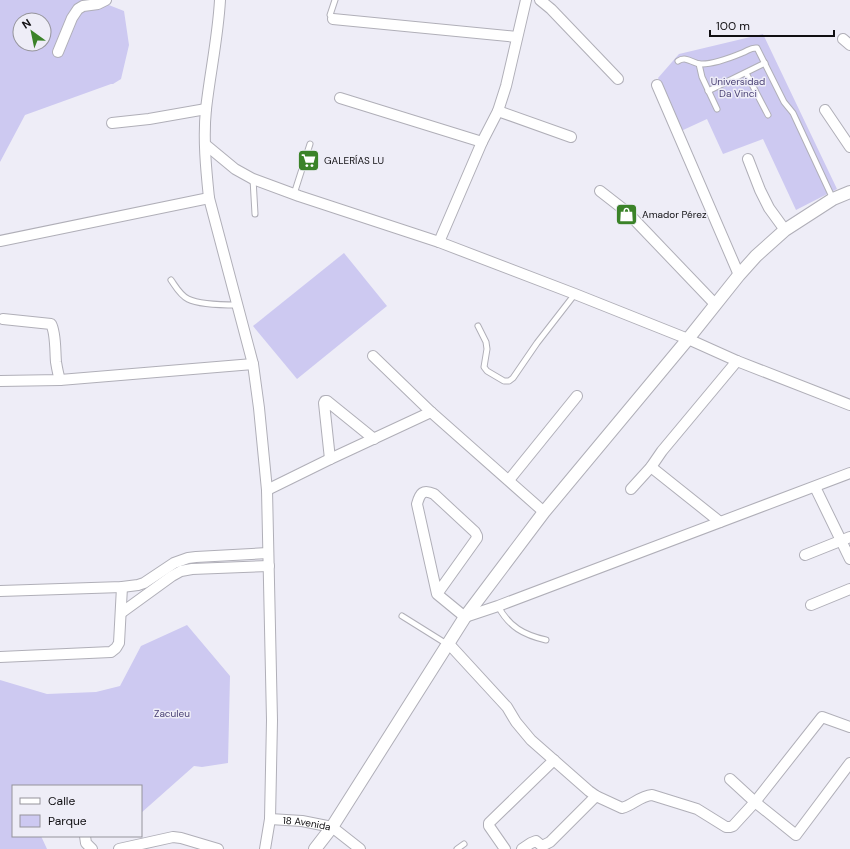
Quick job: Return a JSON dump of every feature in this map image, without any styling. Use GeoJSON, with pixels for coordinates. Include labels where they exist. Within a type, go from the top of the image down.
{"type":"FeatureCollection","features":[{"type":"Feature","properties":{"kind":"street"},"geometry":{"type":"LineString","coordinates":[[58,52],[72,18],[78,9],[83,6],[98,4],[106,0]]}},
{"type":"Feature","properties":{"kind":"street"},"geometry":{"type":"LineString","coordinates":[[220,0],[206,109],[206,172],[209,198],[253,364],[260,408],[267,490],[272,720],[270,818],[265,849]]}},
{"type":"Feature","properties":{"kind":"street"},"geometry":{"type":"LineString","coordinates":[[439,242],[482,142],[498,112],[506,86],[526,0]]}},
{"type":"Feature","properties":{"kind":"street"},"geometry":{"type":"LineString","coordinates":[[540,0],[551,9],[618,79]]}},
{"type":"Feature","properties":{"kind":"street"},"geometry":{"type":"LineString","coordinates":[[333,19],[517,37]]}},
{"type":"Feature","properties":{"kind":"street"},"geometry":{"type":"LineString","coordinates":[[656,86],[739,275]]}},
{"type":"Feature","properties":{"kind":"street"},"geometry":{"type":"LineString","coordinates":[[340,98],[482,142]]}},
{"type":"Feature","properties":{"kind":"street"},"geometry":{"type":"LineString","coordinates":[[112,123],[149,119],[206,109]]}},
{"type":"Feature","properties":{"kind":"street"},"geometry":{"type":"LineString","coordinates":[[825,110],[850,147]]}},
{"type":"Feature","properties":{"kind":"street"},"geometry":{"type":"LineString","coordinates":[[498,112],[571,137]]}},
{"type":"Feature","properties":{"kind":"street"},"geometry":{"type":"LineString","coordinates":[[206,145],[235,169],[253,179],[439,242],[575,294],[688,339],[737,361],[850,405]]}},
{"type":"Feature","properties":{"kind":"street"},"geometry":{"type":"LineString","coordinates":[[748,159],[768,208],[785,230]]}},
{"type":"Feature","properties":{"kind":"street"},"geometry":{"type":"LineString","coordinates":[[600,191],[627,212],[715,304]]}},
{"type":"Feature","properties":{"kind":"street"},"geometry":{"type":"LineString","coordinates":[[315,849],[332,827],[465,617],[544,512],[756,256],[785,230],[833,199],[850,192]]}},
{"type":"Feature","properties":{"kind":"street"},"geometry":{"type":"LineString","coordinates":[[0,241],[209,198]]}},
{"type":"Feature","properties":{"kind":"street"},"geometry":{"type":"LineString","coordinates":[[3,319],[51,324],[53,327],[56,364],[60,380]]}},
{"type":"Feature","properties":{"kind":"street"},"geometry":{"type":"LineString","coordinates":[[373,356],[431,412],[544,512]]}},
{"type":"Feature","properties":{"kind":"street"},"geometry":{"type":"LineString","coordinates":[[631,489],[651,467],[662,451],[737,361]]}},
{"type":"Feature","properties":{"kind":"street"},"geometry":{"type":"LineString","coordinates":[[0,380],[60,380],[253,364]]}},
{"type":"Feature","properties":{"kind":"street"},"geometry":{"type":"LineString","coordinates":[[509,480],[577,396]]}},
{"type":"Feature","properties":{"kind":"street"},"geometry":{"type":"LineString","coordinates":[[330,459],[324,403],[327,401],[374,439]]}},
{"type":"Feature","properties":{"kind":"street"},"geometry":{"type":"LineString","coordinates":[[267,490],[431,412]]}},
{"type":"Feature","properties":{"kind":"street"},"geometry":{"type":"LineString","coordinates":[[651,467],[720,522]]}},
{"type":"Feature","properties":{"kind":"street"},"geometry":{"type":"LineString","coordinates":[[465,617],[498,606],[850,473]]}},
{"type":"Feature","properties":{"kind":"street"},"geometry":{"type":"LineString","coordinates":[[815,487],[845,539],[850,559]]}},
{"type":"Feature","properties":{"kind":"street"},"geometry":{"type":"LineString","coordinates":[[437,594],[477,536],[475,532],[434,494],[424,492],[419,496],[417,504],[437,594],[465,617]]}},
{"type":"Feature","properties":{"kind":"street"},"geometry":{"type":"LineString","coordinates":[[805,555],[845,539]]}},
{"type":"Feature","properties":{"kind":"street"},"geometry":{"type":"LineString","coordinates":[[0,591],[122,587],[138,585],[144,583],[168,567],[188,558],[268,553]]}},
{"type":"Feature","properties":{"kind":"street"},"geometry":{"type":"LineString","coordinates":[[121,613],[181,571],[192,569],[269,566]]}},
{"type":"Feature","properties":{"kind":"street"},"geometry":{"type":"LineString","coordinates":[[0,657],[111,652],[119,643],[122,587]]}},
{"type":"Feature","properties":{"kind":"street"},"geometry":{"type":"LineString","coordinates":[[811,605],[850,589]]}},
{"type":"Feature","properties":{"kind":"street"},"geometry":{"type":"LineString","coordinates":[[449,644],[508,707],[516,722],[531,740],[589,791],[596,796],[622,808],[642,797],[652,795],[696,809],[726,827],[733,826],[755,802],[822,717],[850,727]]}},
{"type":"Feature","properties":{"kind":"street"},"geometry":{"type":"LineString","coordinates":[[505,849],[489,826],[489,823],[554,760]]}},
{"type":"Feature","properties":{"kind":"street"},"geometry":{"type":"LineString","coordinates":[[730,779],[755,802],[796,835],[850,763]]}},
{"type":"Feature","properties":{"kind":"street"},"geometry":{"type":"LineString","coordinates":[[522,849],[534,841],[542,846],[550,842],[596,796]]}},
{"type":"Feature","properties":{"kind":"street","name":"18 Avenida"},"geometry":{"type":"LineString","coordinates":[[270,818],[302,821],[332,827],[360,849]]}},
{"type":"Feature","properties":{"kind":"street"},"geometry":{"type":"LineString","coordinates":[[85,837],[86,843],[92,849]]}},
{"type":"Feature","properties":{"kind":"street"},"geometry":{"type":"LineString","coordinates":[[119,849],[174,837],[218,849]]}},
{"type":"Feature","properties":{"kind":"lane"},"geometry":{"type":"LineString","coordinates":[[333,19],[330,15],[335,0]]}},
{"type":"Feature","properties":{"kind":"lane"},"geometry":{"type":"LineString","coordinates":[[678,60],[686,59],[699,64],[710,64],[756,47],[784,102],[793,113],[833,199]]}},
{"type":"Feature","properties":{"kind":"lane"},"geometry":{"type":"LineString","coordinates":[[708,91],[765,63]]}},
{"type":"Feature","properties":{"kind":"lane"},"geometry":{"type":"LineString","coordinates":[[699,64],[702,77],[717,109]]}},
{"type":"Feature","properties":{"kind":"lane"},"geometry":{"type":"LineString","coordinates":[[746,72],[768,115]]}},
{"type":"Feature","properties":{"kind":"lane"},"geometry":{"type":"LineString","coordinates":[[294,194],[310,144]]}},
{"type":"Feature","properties":{"kind":"lane"},"geometry":{"type":"LineString","coordinates":[[253,179],[255,214]]}},
{"type":"Feature","properties":{"kind":"lane"},"geometry":{"type":"LineString","coordinates":[[171,280],[180,293],[187,299],[199,303],[238,305]]}},
{"type":"Feature","properties":{"kind":"lane"},"geometry":{"type":"LineString","coordinates":[[478,326],[486,342],[487,349],[484,367],[487,371],[504,381],[509,381],[513,378],[536,343],[575,294]]}},
{"type":"Feature","properties":{"kind":"lane"},"geometry":{"type":"LineString","coordinates":[[498,606],[503,615],[512,625],[531,636],[546,640]]}},
{"type":"Feature","properties":{"kind":"lane"},"geometry":{"type":"LineString","coordinates":[[402,616],[449,644]]}},
{"type":"Feature","properties":{"kind":"lane"},"geometry":{"type":"LineString","coordinates":[[457,849],[464,844]]}},
{"type":"Feature","properties":{"kind":"green space"},"geometry":{"type":"Polygon","coordinates":[[[0,0],[96,0],[124,11],[129,45],[121,79],[113,84],[25,115],[0,162],[0,0]]]}},
{"type":"Feature","properties":{"kind":"green space","name":"Universidad Da Vinci"},"geometry":{"type":"Polygon","coordinates":[[[763,34],[837,189],[796,210],[763,139],[723,154],[707,119],[681,131],[658,78],[679,54],[763,34]]]}},
{"type":"Feature","properties":{"kind":"green space"},"geometry":{"type":"Polygon","coordinates":[[[344,253],[387,306],[297,379],[253,326],[344,253]]]}},
{"type":"Feature","properties":{"kind":"green space","name":"Zaculeu"},"geometry":{"type":"Polygon","coordinates":[[[187,625],[230,676],[228,763],[202,767],[194,766],[142,812],[142,785],[12,785],[12,837],[41,837],[47,849],[0,849],[0,680],[47,694],[96,692],[120,686],[141,646],[187,625]]]}},
{"type":"Feature","properties":{"kind":"place","name":"GALERÍAS LU"},"geometry":{"type":"Point","coordinates":[309,160]}},
{"type":"Feature","properties":{"kind":"place","name":"Amador Pérez"},"geometry":{"type":"Point","coordinates":[626,214]}}]}
